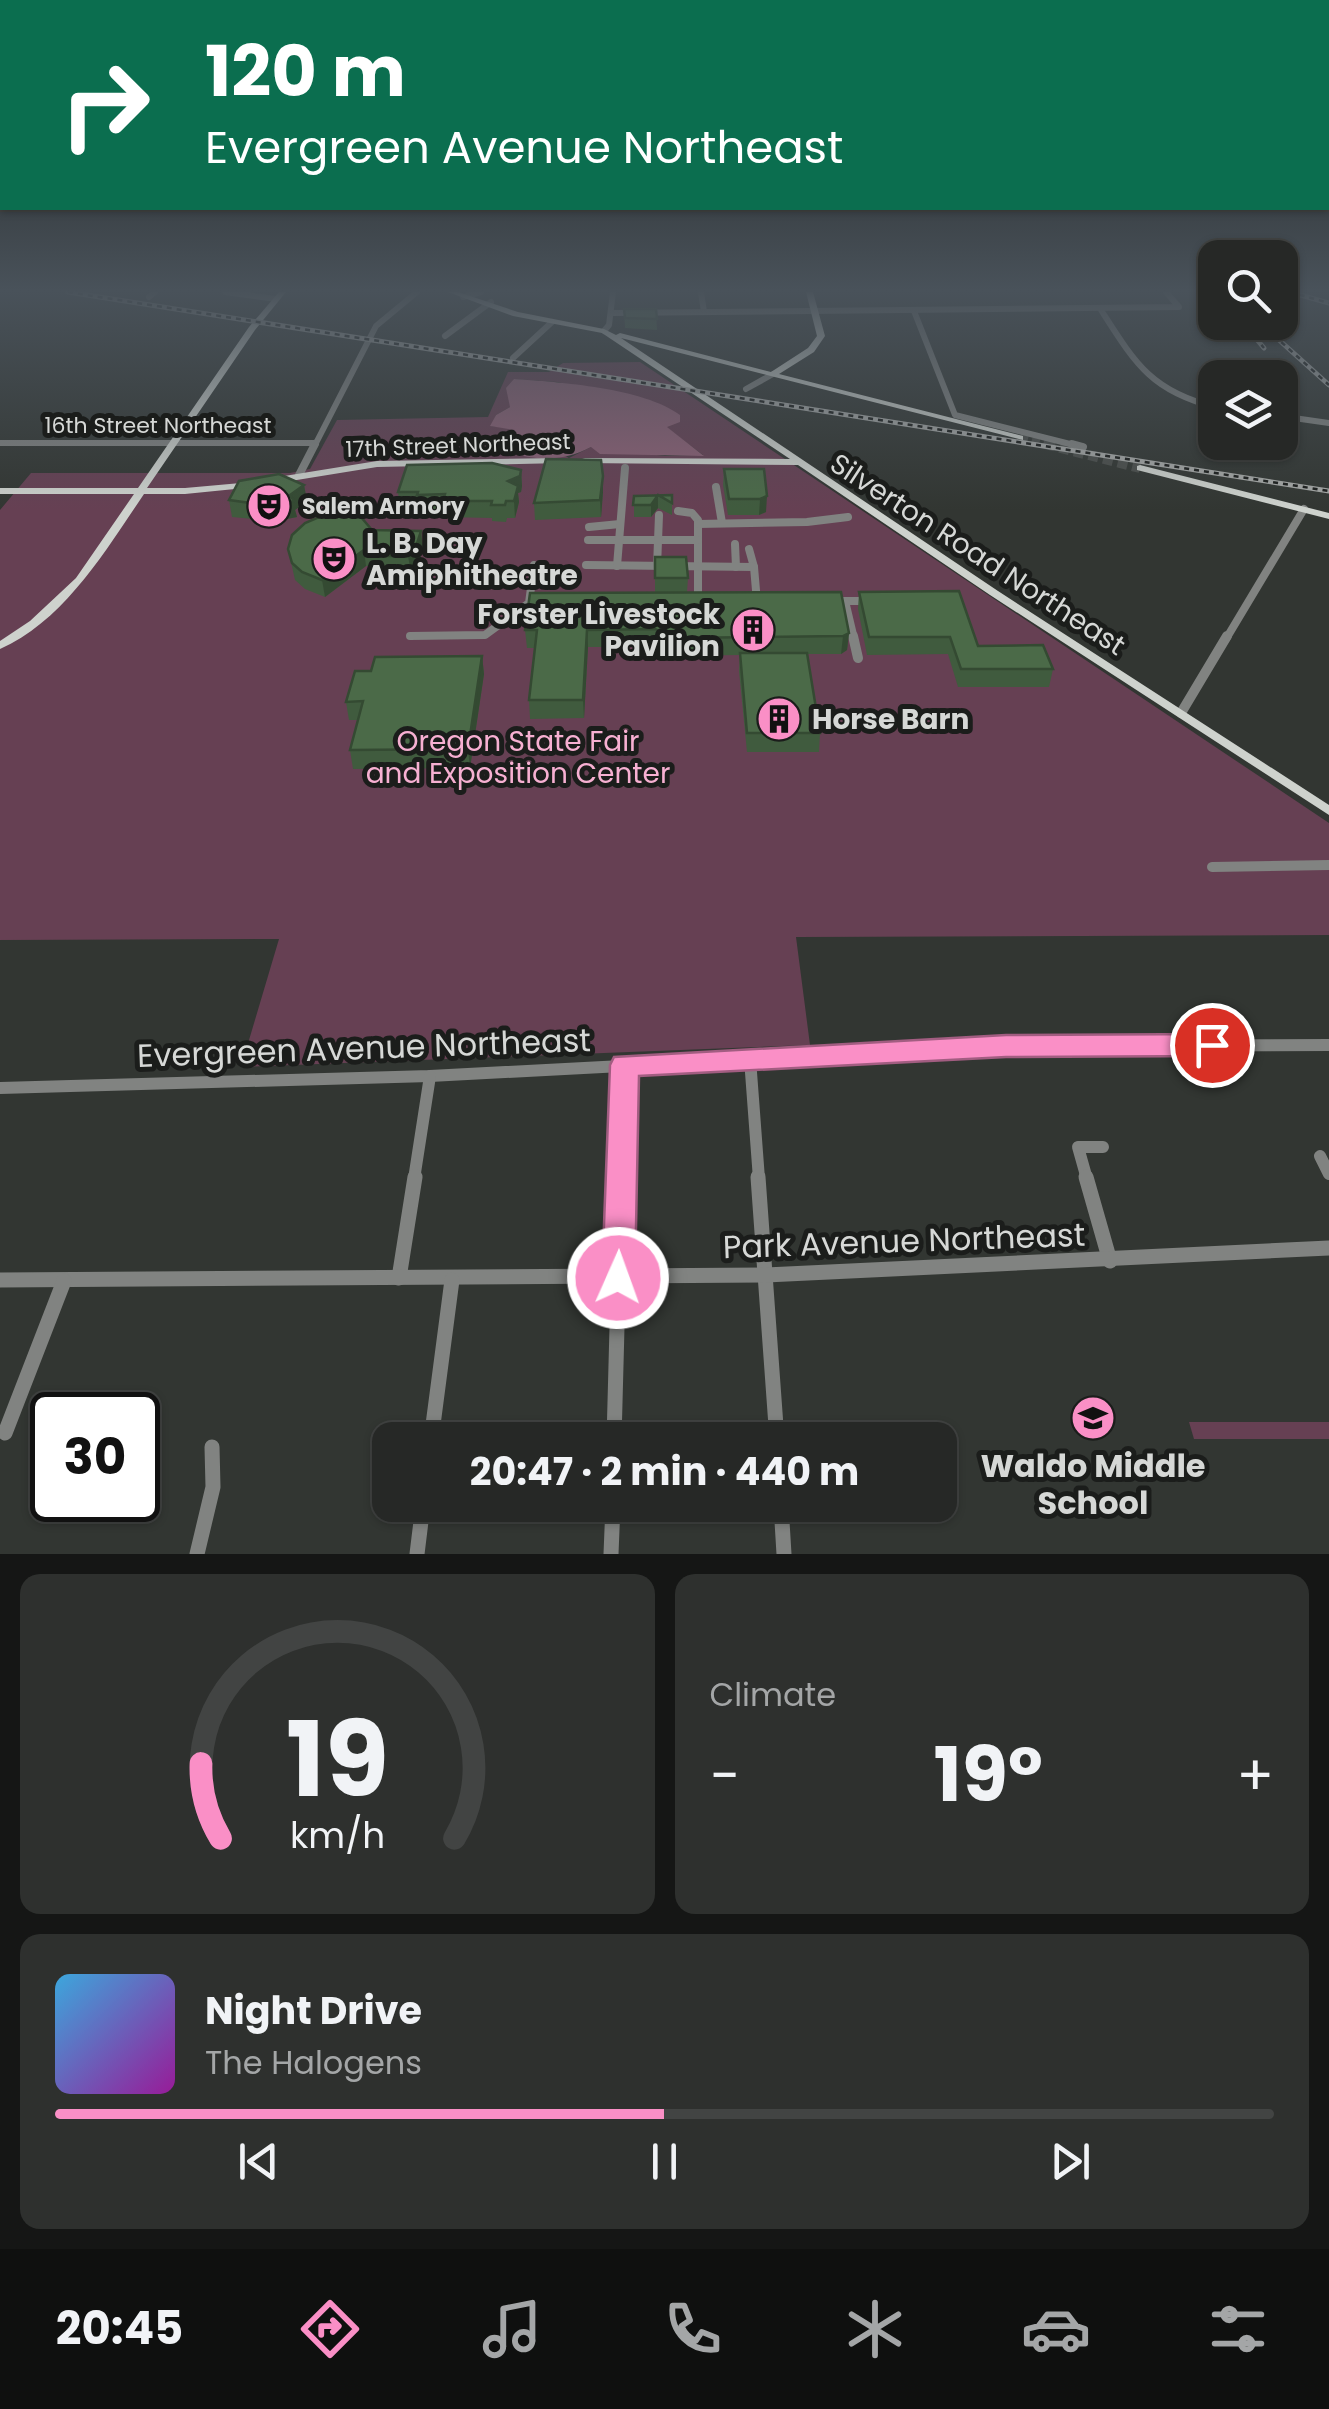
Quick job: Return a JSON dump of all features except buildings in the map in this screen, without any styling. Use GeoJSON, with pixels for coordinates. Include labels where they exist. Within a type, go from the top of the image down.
{"type":"FeatureCollection","features":[{"type":"Feature","properties":{"kind":"main road"},"geometry":{"type":"LineString","coordinates":[[0,646],[71,590],[230,365]]}},
{"type":"Feature","properties":{"kind":"main road","name":"Silverton Road Northeast"},"geometry":{"type":"LineString","coordinates":[[656,365],[1329,811]]}},
{"type":"Feature","properties":{"kind":"main road"},"geometry":{"type":"LineString","coordinates":[[736,365],[1020,438]]}},
{"type":"Feature","properties":{"kind":"main road"},"geometry":{"type":"LineString","coordinates":[[773,374],[786,365]]}},
{"type":"Feature","properties":{"kind":"main road","name":"17th Street Northeast"},"geometry":{"type":"LineString","coordinates":[[0,492],[225,488],[398,463],[799,462]]}},
{"type":"Feature","properties":{"kind":"main road"},"geometry":{"type":"LineString","coordinates":[[1140,468],[1329,516]]}},
{"type":"Feature","properties":{"kind":"street"},"geometry":{"type":"LineString","coordinates":[[299,475],[356,365]]}},
{"type":"Feature","properties":{"kind":"street"},"geometry":{"type":"LineString","coordinates":[[935,365],[955,414],[1084,447]]}},
{"type":"Feature","properties":{"kind":"street"},"geometry":{"type":"LineString","coordinates":[[1137,365],[1146,378],[1180,398],[1198,403]]}},
{"type":"Feature","properties":{"kind":"street"},"geometry":{"type":"LineString","coordinates":[[746,389],[773,374]]}},
{"type":"Feature","properties":{"kind":"street"},"geometry":{"type":"LineString","coordinates":[[1298,419],[1329,424]]}},
{"type":"Feature","properties":{"kind":"street","name":"16th Street Northeast"},"geometry":{"type":"LineString","coordinates":[[0,442],[316,443]]}},
{"type":"Feature","properties":{"kind":"street"},"geometry":{"type":"LineString","coordinates":[[617,566],[625,468]]}},
{"type":"Feature","properties":{"kind":"street"},"geometry":{"type":"LineString","coordinates":[[716,487],[720,490],[722,523]]}},
{"type":"Feature","properties":{"kind":"street"},"geometry":{"type":"LineString","coordinates":[[678,510],[692,513],[698,524],[698,602]]}},
{"type":"Feature","properties":{"kind":"street"},"geometry":{"type":"LineString","coordinates":[[1180,714],[1304,510]]}},
{"type":"Feature","properties":{"kind":"street"},"geometry":{"type":"LineString","coordinates":[[657,566],[659,515]]}},
{"type":"Feature","properties":{"kind":"street"},"geometry":{"type":"LineString","coordinates":[[698,524],[807,522],[848,517]]}},
{"type":"Feature","properties":{"kind":"street"},"geometry":{"type":"LineString","coordinates":[[589,527],[620,524]]}},
{"type":"Feature","properties":{"kind":"street"},"geometry":{"type":"LineString","coordinates":[[588,540],[698,540]]}},
{"type":"Feature","properties":{"kind":"street"},"geometry":{"type":"LineString","coordinates":[[735,544],[736,567]]}},
{"type":"Feature","properties":{"kind":"street"},"geometry":{"type":"LineString","coordinates":[[749,549],[757,602]]}},
{"type":"Feature","properties":{"kind":"street"},"geometry":{"type":"LineString","coordinates":[[528,603],[534,565]]}},
{"type":"Feature","properties":{"kind":"street"},"geometry":{"type":"LineString","coordinates":[[586,565],[754,567]]}},
{"type":"Feature","properties":{"kind":"street"},"geometry":{"type":"LineString","coordinates":[[846,601],[858,658]]}},
{"type":"Feature","properties":{"kind":"street"},"geometry":{"type":"LineString","coordinates":[[810,602],[882,601]]}},
{"type":"Feature","properties":{"kind":"street"},"geometry":{"type":"LineString","coordinates":[[683,602],[718,602]]}},
{"type":"Feature","properties":{"kind":"street"},"geometry":{"type":"LineString","coordinates":[[737,602],[775,602]]}},
{"type":"Feature","properties":{"kind":"street"},"geometry":{"type":"LineString","coordinates":[[410,636],[485,635],[528,603],[548,603]]}},
{"type":"Feature","properties":{"kind":"street"},"geometry":{"type":"LineString","coordinates":[[1212,867],[1329,865]]}},
{"type":"Feature","properties":{"kind":"street","name":"Evergreen Avenue Northeast"},"geometry":{"type":"LineString","coordinates":[[0,1088],[430,1076],[1006,1046],[1329,1045]]}},
{"type":"Feature","properties":{"kind":"street"},"geometry":{"type":"LineString","coordinates":[[750,1059],[776,1422]]}},
{"type":"Feature","properties":{"kind":"street"},"geometry":{"type":"LineString","coordinates":[[614,1422],[624,1065]]}},
{"type":"Feature","properties":{"kind":"street"},"geometry":{"type":"LineString","coordinates":[[399,1278],[430,1076]]}},
{"type":"Feature","properties":{"kind":"street"},"geometry":{"type":"LineString","coordinates":[[1103,1147],[1078,1147],[1110,1261]]}},
{"type":"Feature","properties":{"kind":"street"},"geometry":{"type":"LineString","coordinates":[[1320,1156],[1329,1174]]}},
{"type":"Feature","properties":{"kind":"street","name":"Park Avenue Northeast"},"geometry":{"type":"LineString","coordinates":[[0,1280],[766,1276],[1329,1248]]}},
{"type":"Feature","properties":{"kind":"street"},"geometry":{"type":"LineString","coordinates":[[434,1422],[452,1280]]}},
{"type":"Feature","properties":{"kind":"street"},"geometry":{"type":"LineString","coordinates":[[4,1432],[64,1281]]}},
{"type":"Feature","properties":{"kind":"street"},"geometry":{"type":"LineString","coordinates":[[197,1554],[212,1488],[212,1447]]}},
{"type":"Feature","properties":{"kind":"street"},"geometry":{"type":"LineString","coordinates":[[416,1554],[421,1522]]}},
{"type":"Feature","properties":{"kind":"street"},"geometry":{"type":"LineString","coordinates":[[612,1554],[613,1522]]}},
{"type":"Feature","properties":{"kind":"street"},"geometry":{"type":"LineString","coordinates":[[782,1522],[784,1554]]}},
{"type":"Feature","properties":{"kind":"green space","name":"Oregon State Fair and Exposition Center"},"geometry":{"type":"Polygon","coordinates":[[[561,365],[644,365],[1329,823],[1329,935],[796,937],[810,1045],[241,1067],[279,939],[0,940],[0,510],[31,473],[290,473],[310,469],[337,420],[488,417],[508,372],[549,372],[561,365]],[[514,379],[510,407],[496,415],[491,426],[516,429],[569,458],[591,447],[665,456],[703,455],[666,427],[664,406],[557,382],[514,379]]]}},
{"type":"Feature","properties":{"kind":"green space"},"geometry":{"type":"Polygon","coordinates":[[[1189,1422],[1329,1422],[1329,1439],[1194,1439],[1189,1422]]]}},
{"type":"Feature","properties":{"kind":"shaded area"},"geometry":{"type":"Polygon","coordinates":[[[514,379],[600,388],[645,398],[680,415],[680,422],[667,427],[704,456],[600,454],[591,447],[567,456],[544,458],[496,448],[515,430],[490,426],[496,415],[510,407],[506,388],[514,379]]]}},
{"type":"Feature","properties":{"kind":"tunnel"},"geometry":{"type":"LineString","coordinates":[[1020,438],[1055,447]]}},
{"type":"Feature","properties":{"kind":"tunnel"},"geometry":{"type":"LineString","coordinates":[[1045,444],[1140,468]]}},
{"type":"Feature","properties":{"kind":"railway"},"geometry":{"type":"LineString","coordinates":[[528,365],[1329,491]]}},
{"type":"Feature","properties":{"kind":"railway"},"geometry":{"type":"LineString","coordinates":[[1306,365],[1329,385]]}},
{"type":"Feature","properties":{"kind":"place","name":"Salem Armory"},"geometry":{"type":"Point","coordinates":[269,506]}},
{"type":"Feature","properties":{"kind":"place","name":"L. B. Day Amiphitheatre"},"geometry":{"type":"Point","coordinates":[334,559]}},
{"type":"Feature","properties":{"kind":"place","name":"Forster Livestock Pavilion"},"geometry":{"type":"Point","coordinates":[753,630]}},
{"type":"Feature","properties":{"kind":"place","name":"Horse Barn"},"geometry":{"type":"Point","coordinates":[779,719]}},
{"type":"Feature","properties":{"kind":"place","name":"Waldo Middle School"},"geometry":{"type":"Point","coordinates":[1093,1418]}},
{"type":"Feature","properties":{"kind":"route"},"geometry":{"type":"LineString","coordinates":[[618,1278],[624,1065],[1006,1046],[1212,1045]]}}]}
